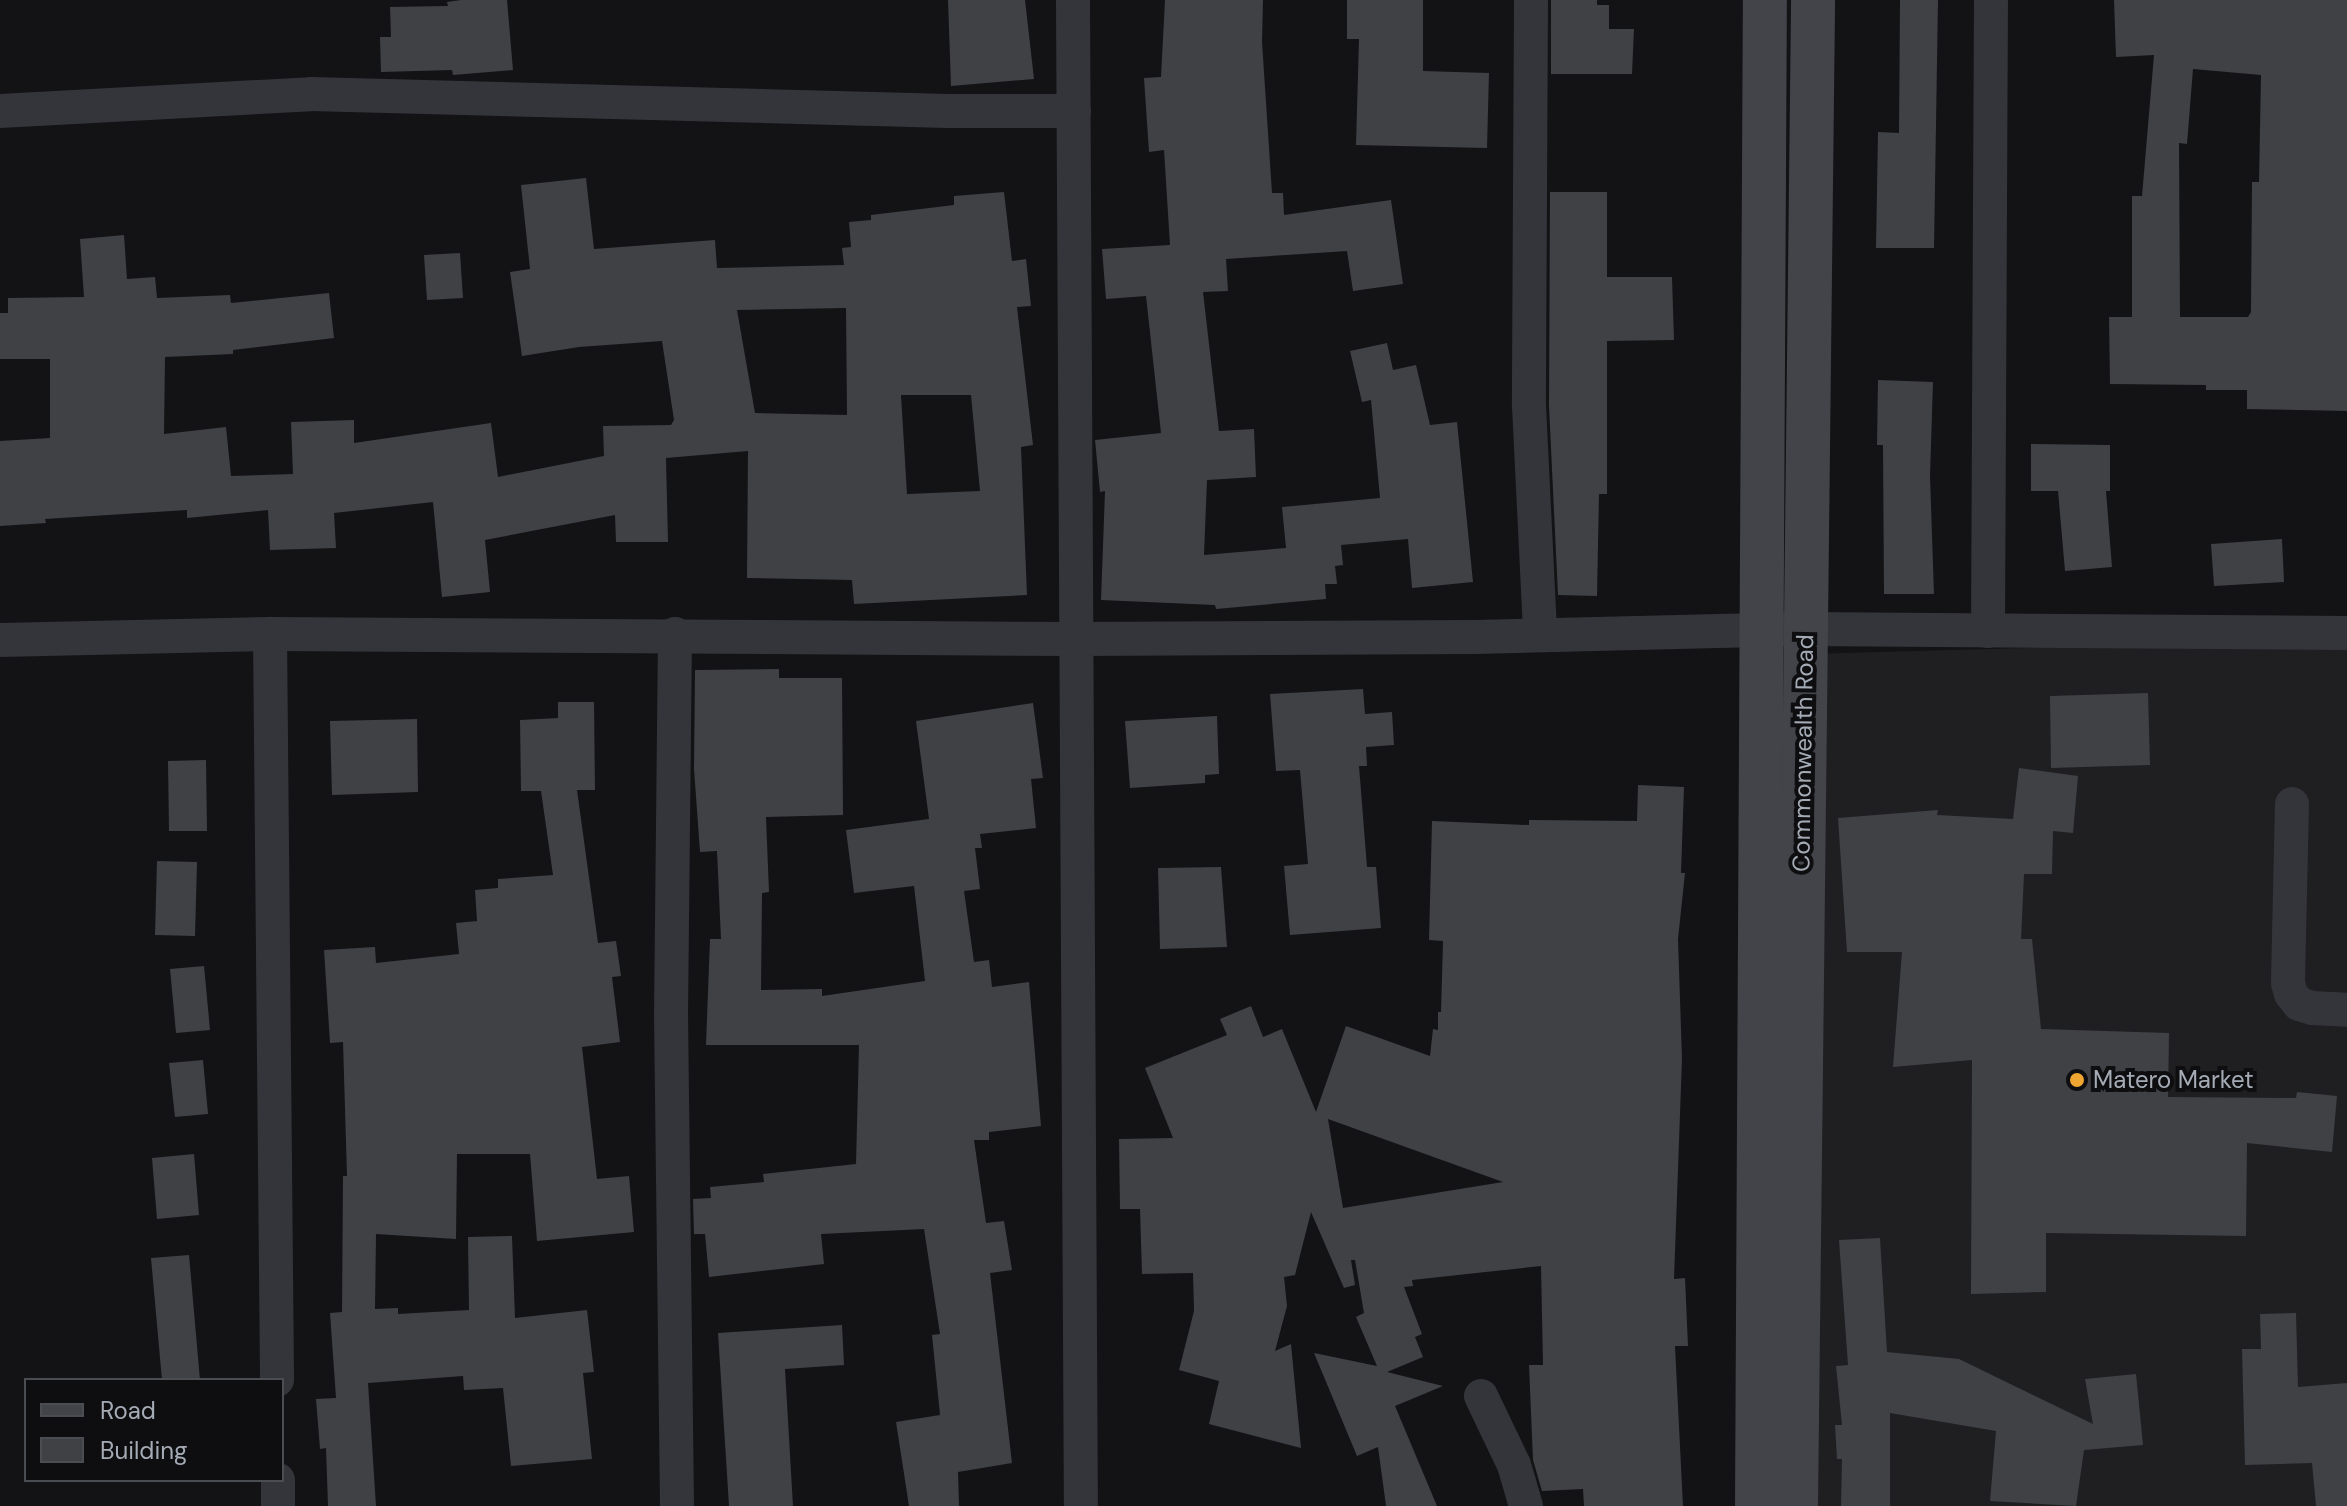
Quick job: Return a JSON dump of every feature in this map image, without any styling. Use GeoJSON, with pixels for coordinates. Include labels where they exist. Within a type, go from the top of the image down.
{"type":"FeatureCollection","features":[{"type":"Feature","properties":{"kind":"main road","name":"Commonwealth Road"},"geometry":{"type":"LineString","coordinates":[[1765,0],[1783,629],[1796,1506]]}},
{"type":"Feature","properties":{"kind":"main road","name":"Commonwealth Road"},"geometry":{"type":"LineString","coordinates":[[1757,1506],[1783,629],[1813,0]]}},
{"type":"Feature","properties":{"kind":"street"},"geometry":{"type":"LineString","coordinates":[[1073,0],[1075,639],[1082,1234],[1081,1506]]}},
{"type":"Feature","properties":{"kind":"street"},"geometry":{"type":"LineString","coordinates":[[1531,0],[1529,406],[1540,635]]}},
{"type":"Feature","properties":{"kind":"street"},"geometry":{"type":"LineString","coordinates":[[1988,631],[1991,0]]}},
{"type":"Feature","properties":{"kind":"street"},"geometry":{"type":"LineString","coordinates":[[0,111],[311,94],[948,111],[1074,111]]}},
{"type":"Feature","properties":{"kind":"street"},"geometry":{"type":"LineString","coordinates":[[0,640],[270,634],[675,634],[1075,639],[1540,635],[1783,629],[2347,633]]}},
{"type":"Feature","properties":{"kind":"street"},"geometry":{"type":"LineString","coordinates":[[270,634],[277,1378]]}},
{"type":"Feature","properties":{"kind":"street"},"geometry":{"type":"LineString","coordinates":[[675,634],[671,1014],[677,1506]]}},
{"type":"Feature","properties":{"kind":"street"},"geometry":{"type":"LineString","coordinates":[[2292,804],[2288,983],[2291,994],[2299,1004],[2347,1010]]}},
{"type":"Feature","properties":{"kind":"street"},"geometry":{"type":"LineString","coordinates":[[1481,1396],[1514,1465],[1526,1506]]}},
{"type":"Feature","properties":{"kind":"street"},"geometry":{"type":"LineString","coordinates":[[278,1482],[278,1506]]}},
{"type":"Feature","properties":{"kind":"shaded area","name":"Matero Market"},"geometry":{"type":"Polygon","coordinates":[[[2347,639],[2347,1506],[1807,1506],[1807,654],[2347,639]]]}},
{"type":"Feature","properties":{"kind":"building"},"geometry":{"type":"Polygon","coordinates":[[[507,0],[513,70],[453,75],[452,70],[381,72],[380,37],[391,37],[390,7],[448,6],[447,2],[507,0]]]}},
{"type":"Feature","properties":{"kind":"building"},"geometry":{"type":"Polygon","coordinates":[[[948,0],[1025,0],[1034,79],[951,86],[948,0]]]}},
{"type":"Feature","properties":{"kind":"building"},"geometry":{"type":"Polygon","coordinates":[[[1165,0],[1263,0],[1262,42],[1272,193],[1283,193],[1284,215],[1391,200],[1403,284],[1353,291],[1347,251],[1226,259],[1228,291],[1203,292],[1219,431],[1254,429],[1256,477],[1207,480],[1204,555],[1286,548],[1282,507],[1380,498],[1371,400],[1362,402],[1350,351],[1387,343],[1393,370],[1416,365],[1430,425],[1457,422],[1473,582],[1412,588],[1408,539],[1341,545],[1343,565],[1335,566],[1337,584],[1325,584],[1326,599],[1216,609],[1215,605],[1101,600],[1105,491],[1100,492],[1095,440],[1161,433],[1146,296],[1106,299],[1102,249],[1170,245],[1164,150],[1149,152],[1144,78],[1161,77],[1165,0]]]}},
{"type":"Feature","properties":{"kind":"building"},"geometry":{"type":"Polygon","coordinates":[[[1347,0],[1423,0],[1423,71],[1489,73],[1487,148],[1356,145],[1359,39],[1347,39],[1347,0]]]}},
{"type":"Feature","properties":{"kind":"building"},"geometry":{"type":"Polygon","coordinates":[[[1551,0],[1597,0],[1597,5],[1609,5],[1609,29],[1634,29],[1632,74],[1551,74],[1551,0]]]}},
{"type":"Feature","properties":{"kind":"building"},"geometry":{"type":"Polygon","coordinates":[[[1900,0],[1938,0],[1934,248],[1876,248],[1878,132],[1899,133],[1900,0]]]}},
{"type":"Feature","properties":{"kind":"building"},"geometry":{"type":"Polygon","coordinates":[[[2114,0],[2347,0],[2347,411],[2247,409],[2247,390],[2206,390],[2206,385],[2110,384],[2109,317],[2132,317],[2132,196],[2142,196],[2154,55],[2116,57],[2114,0]],[[2193,69],[2187,144],[2179,143],[2180,317],[2248,317],[2251,312],[2252,182],[2259,182],[2261,75],[2193,69]]]}},
{"type":"Feature","properties":{"kind":"building"},"geometry":{"type":"Polygon","coordinates":[[[586,178],[594,249],[715,240],[717,268],[844,265],[842,248],[851,247],[849,222],[871,220],[871,215],[954,205],[954,196],[1004,192],[1012,261],[1026,259],[1031,306],[1017,307],[1033,445],[1021,447],[1027,595],[854,604],[852,580],[747,578],[748,451],[666,458],[668,542],[616,542],[615,515],[485,540],[490,592],[442,597],[433,502],[334,513],[336,548],[270,550],[268,510],[187,518],[187,510],[45,519],[46,523],[0,526],[0,441],[50,438],[50,359],[0,359],[0,313],[8,313],[8,298],[84,297],[80,239],[124,235],[127,279],[155,277],[157,298],[230,295],[231,303],[329,293],[334,338],[233,350],[233,354],[165,357],[164,434],[226,427],[231,476],[293,474],[291,422],[354,420],[354,443],[491,423],[498,477],[604,456],[603,426],[671,425],[674,420],[662,341],[579,347],[522,356],[510,272],[530,269],[521,185],[586,178]],[[846,308],[737,310],[755,413],[847,415],[846,308]],[[901,395],[907,494],[980,491],[971,395],[901,395]]]}},
{"type":"Feature","properties":{"kind":"building"},"geometry":{"type":"Polygon","coordinates":[[[1550,192],[1607,192],[1607,277],[1672,277],[1674,340],[1607,341],[1607,494],[1599,494],[1597,596],[1558,595],[1549,406],[1550,192]]]}},
{"type":"Feature","properties":{"kind":"building"},"geometry":{"type":"Polygon","coordinates":[[[460,253],[463,298],[427,300],[424,255],[460,253]]]}},
{"type":"Feature","properties":{"kind":"building"},"geometry":{"type":"Polygon","coordinates":[[[1878,380],[1933,382],[1930,476],[1934,594],[1884,594],[1883,445],[1877,445],[1878,380]]]}},
{"type":"Feature","properties":{"kind":"building"},"geometry":{"type":"Polygon","coordinates":[[[2031,444],[2110,445],[2110,491],[2106,491],[2112,567],[2065,571],[2058,491],[2031,491],[2031,444]]]}},
{"type":"Feature","properties":{"kind":"building"},"geometry":{"type":"Polygon","coordinates":[[[2282,539],[2284,582],[2214,586],[2211,544],[2282,539]]]}},
{"type":"Feature","properties":{"kind":"building"},"geometry":{"type":"Polygon","coordinates":[[[779,669],[779,678],[842,678],[843,815],[766,817],[769,892],[762,893],[761,990],[822,989],[822,996],[925,981],[914,886],[854,893],[846,830],[929,819],[916,721],[1033,703],[1043,778],[1031,779],[1036,828],[980,834],[982,848],[975,848],[980,889],[964,891],[974,962],[989,960],[992,987],[1029,982],[1041,1126],[989,1132],[989,1140],[974,1140],[986,1223],[1004,1221],[1012,1270],[990,1273],[1012,1463],[958,1472],[959,1506],[909,1506],[896,1422],[940,1415],[932,1335],[940,1334],[924,1229],[821,1234],[824,1264],[709,1277],[705,1234],[694,1234],[693,1199],[711,1198],[710,1187],[764,1182],[763,1174],[856,1164],[859,1045],[706,1045],[710,939],[721,939],[717,851],[700,852],[694,769],[695,670],[779,669]]]}},
{"type":"Feature","properties":{"kind":"building"},"geometry":{"type":"Polygon","coordinates":[[[1363,689],[1365,714],[1392,712],[1394,745],[1366,747],[1367,766],[1359,766],[1367,867],[1376,867],[1381,928],[1290,935],[1284,866],[1308,864],[1300,770],[1276,771],[1270,694],[1363,689]]]}},
{"type":"Feature","properties":{"kind":"building"},"geometry":{"type":"Polygon","coordinates":[[[2148,693],[2150,765],[2051,768],[2050,696],[2148,693]]]}},
{"type":"Feature","properties":{"kind":"building"},"geometry":{"type":"Polygon","coordinates":[[[558,702],[594,702],[595,790],[577,790],[598,943],[616,941],[621,976],[612,977],[620,1042],[582,1047],[597,1179],[629,1176],[634,1232],[537,1241],[530,1154],[457,1154],[456,1239],[376,1234],[375,1309],[398,1308],[398,1314],[469,1310],[468,1237],[512,1236],[515,1318],[587,1310],[594,1372],[583,1373],[592,1459],[511,1466],[503,1388],[464,1390],[463,1376],[368,1383],[376,1506],[328,1506],[326,1448],[320,1449],[316,1399],[336,1398],[330,1313],[342,1312],[343,1176],[347,1176],[343,1042],[330,1043],[324,950],[375,947],[376,963],[459,954],[456,923],[477,921],[475,890],[498,888],[498,879],[553,875],[541,791],[521,791],[520,720],[558,718],[558,702]]]}},
{"type":"Feature","properties":{"kind":"building"},"geometry":{"type":"Polygon","coordinates":[[[1217,716],[1219,774],[1205,775],[1205,783],[1130,788],[1125,721],[1217,716]]]}},
{"type":"Feature","properties":{"kind":"building"},"geometry":{"type":"Polygon","coordinates":[[[417,719],[418,792],[332,795],[330,721],[417,719]]]}},
{"type":"Feature","properties":{"kind":"building"},"geometry":{"type":"Polygon","coordinates":[[[206,760],[207,831],[169,831],[168,761],[206,760]]]}},
{"type":"Feature","properties":{"kind":"building"},"geometry":{"type":"Polygon","coordinates":[[[2019,768],[2078,776],[2073,833],[2053,831],[2052,874],[2024,874],[2021,939],[2032,939],[2041,1029],[2169,1033],[2168,1097],[2296,1098],[2297,1092],[2337,1096],[2332,1152],[2247,1143],[2246,1236],[2046,1233],[2046,1292],[1971,1294],[1972,1060],[1893,1067],[1902,952],[1847,952],[1838,818],[1938,810],[1937,815],[2013,819],[2019,768]]]}},
{"type":"Feature","properties":{"kind":"building"},"geometry":{"type":"Polygon","coordinates":[[[1638,785],[1684,787],[1681,873],[1685,873],[1678,939],[1682,1059],[1674,1279],[1685,1278],[1688,1346],[1675,1346],[1683,1506],[1584,1506],[1583,1489],[1542,1491],[1533,1460],[1529,1365],[1543,1365],[1541,1266],[1412,1280],[1413,1286],[1404,1287],[1422,1334],[1415,1337],[1423,1357],[1387,1372],[1443,1386],[1395,1406],[1437,1506],[1386,1506],[1378,1447],[1357,1456],[1314,1353],[1377,1366],[1356,1317],[1364,1313],[1355,1260],[1351,1260],[1355,1285],[1344,1288],[1311,1212],[1295,1275],[1284,1277],[1287,1306],[1275,1351],[1291,1344],[1301,1448],[1209,1424],[1219,1381],[1179,1370],[1194,1311],[1193,1273],[1142,1274],[1140,1209],[1120,1209],[1119,1139],[1173,1138],[1145,1068],[1227,1035],[1220,1019],[1251,1006],[1263,1037],[1282,1029],[1316,1112],[1346,1026],[1430,1056],[1433,1029],[1438,1030],[1438,1012],[1441,1012],[1443,941],[1429,940],[1432,821],[1529,825],[1529,820],[1637,821],[1638,785]],[[1328,1119],[1343,1208],[1503,1182],[1328,1119]]]}},
{"type":"Feature","properties":{"kind":"building"},"geometry":{"type":"Polygon","coordinates":[[[157,861],[197,862],[195,936],[155,935],[157,861]]]}},
{"type":"Feature","properties":{"kind":"building"},"geometry":{"type":"Polygon","coordinates":[[[1221,867],[1227,947],[1160,949],[1158,868],[1221,867]]]}},
{"type":"Feature","properties":{"kind":"building"},"geometry":{"type":"Polygon","coordinates":[[[204,966],[210,1030],[176,1033],[170,969],[204,966]]]}},
{"type":"Feature","properties":{"kind":"building"},"geometry":{"type":"Polygon","coordinates":[[[203,1060],[208,1114],[175,1117],[169,1063],[203,1060]]]}},
{"type":"Feature","properties":{"kind":"building"},"geometry":{"type":"Polygon","coordinates":[[[194,1154],[199,1215],[157,1219],[152,1158],[194,1154]]]}},
{"type":"Feature","properties":{"kind":"building"},"geometry":{"type":"Polygon","coordinates":[[[1880,1238],[1887,1352],[1959,1359],[2093,1424],[2085,1379],[2136,1374],[2143,1445],[2084,1450],[2076,1506],[1990,1501],[1996,1431],[1890,1413],[1890,1506],[1841,1506],[1842,1459],[1837,1459],[1835,1425],[1842,1425],[1836,1366],[1848,1365],[1839,1240],[1880,1238]]]}},
{"type":"Feature","properties":{"kind":"building"},"geometry":{"type":"Polygon","coordinates":[[[189,1255],[200,1378],[162,1378],[151,1258],[189,1255]]]}},
{"type":"Feature","properties":{"kind":"building"},"geometry":{"type":"Polygon","coordinates":[[[2296,1313],[2298,1387],[2347,1383],[2347,1506],[2316,1506],[2312,1463],[2245,1465],[2242,1349],[2261,1349],[2260,1314],[2296,1313]]]}},
{"type":"Feature","properties":{"kind":"building"},"geometry":{"type":"Polygon","coordinates":[[[842,1325],[844,1365],[785,1369],[793,1506],[729,1506],[718,1333],[842,1325]]]}},
{"type":"Feature","properties":{"kind":"place","name":"Matero Market"},"geometry":{"type":"Point","coordinates":[2077,1080]}}]}
